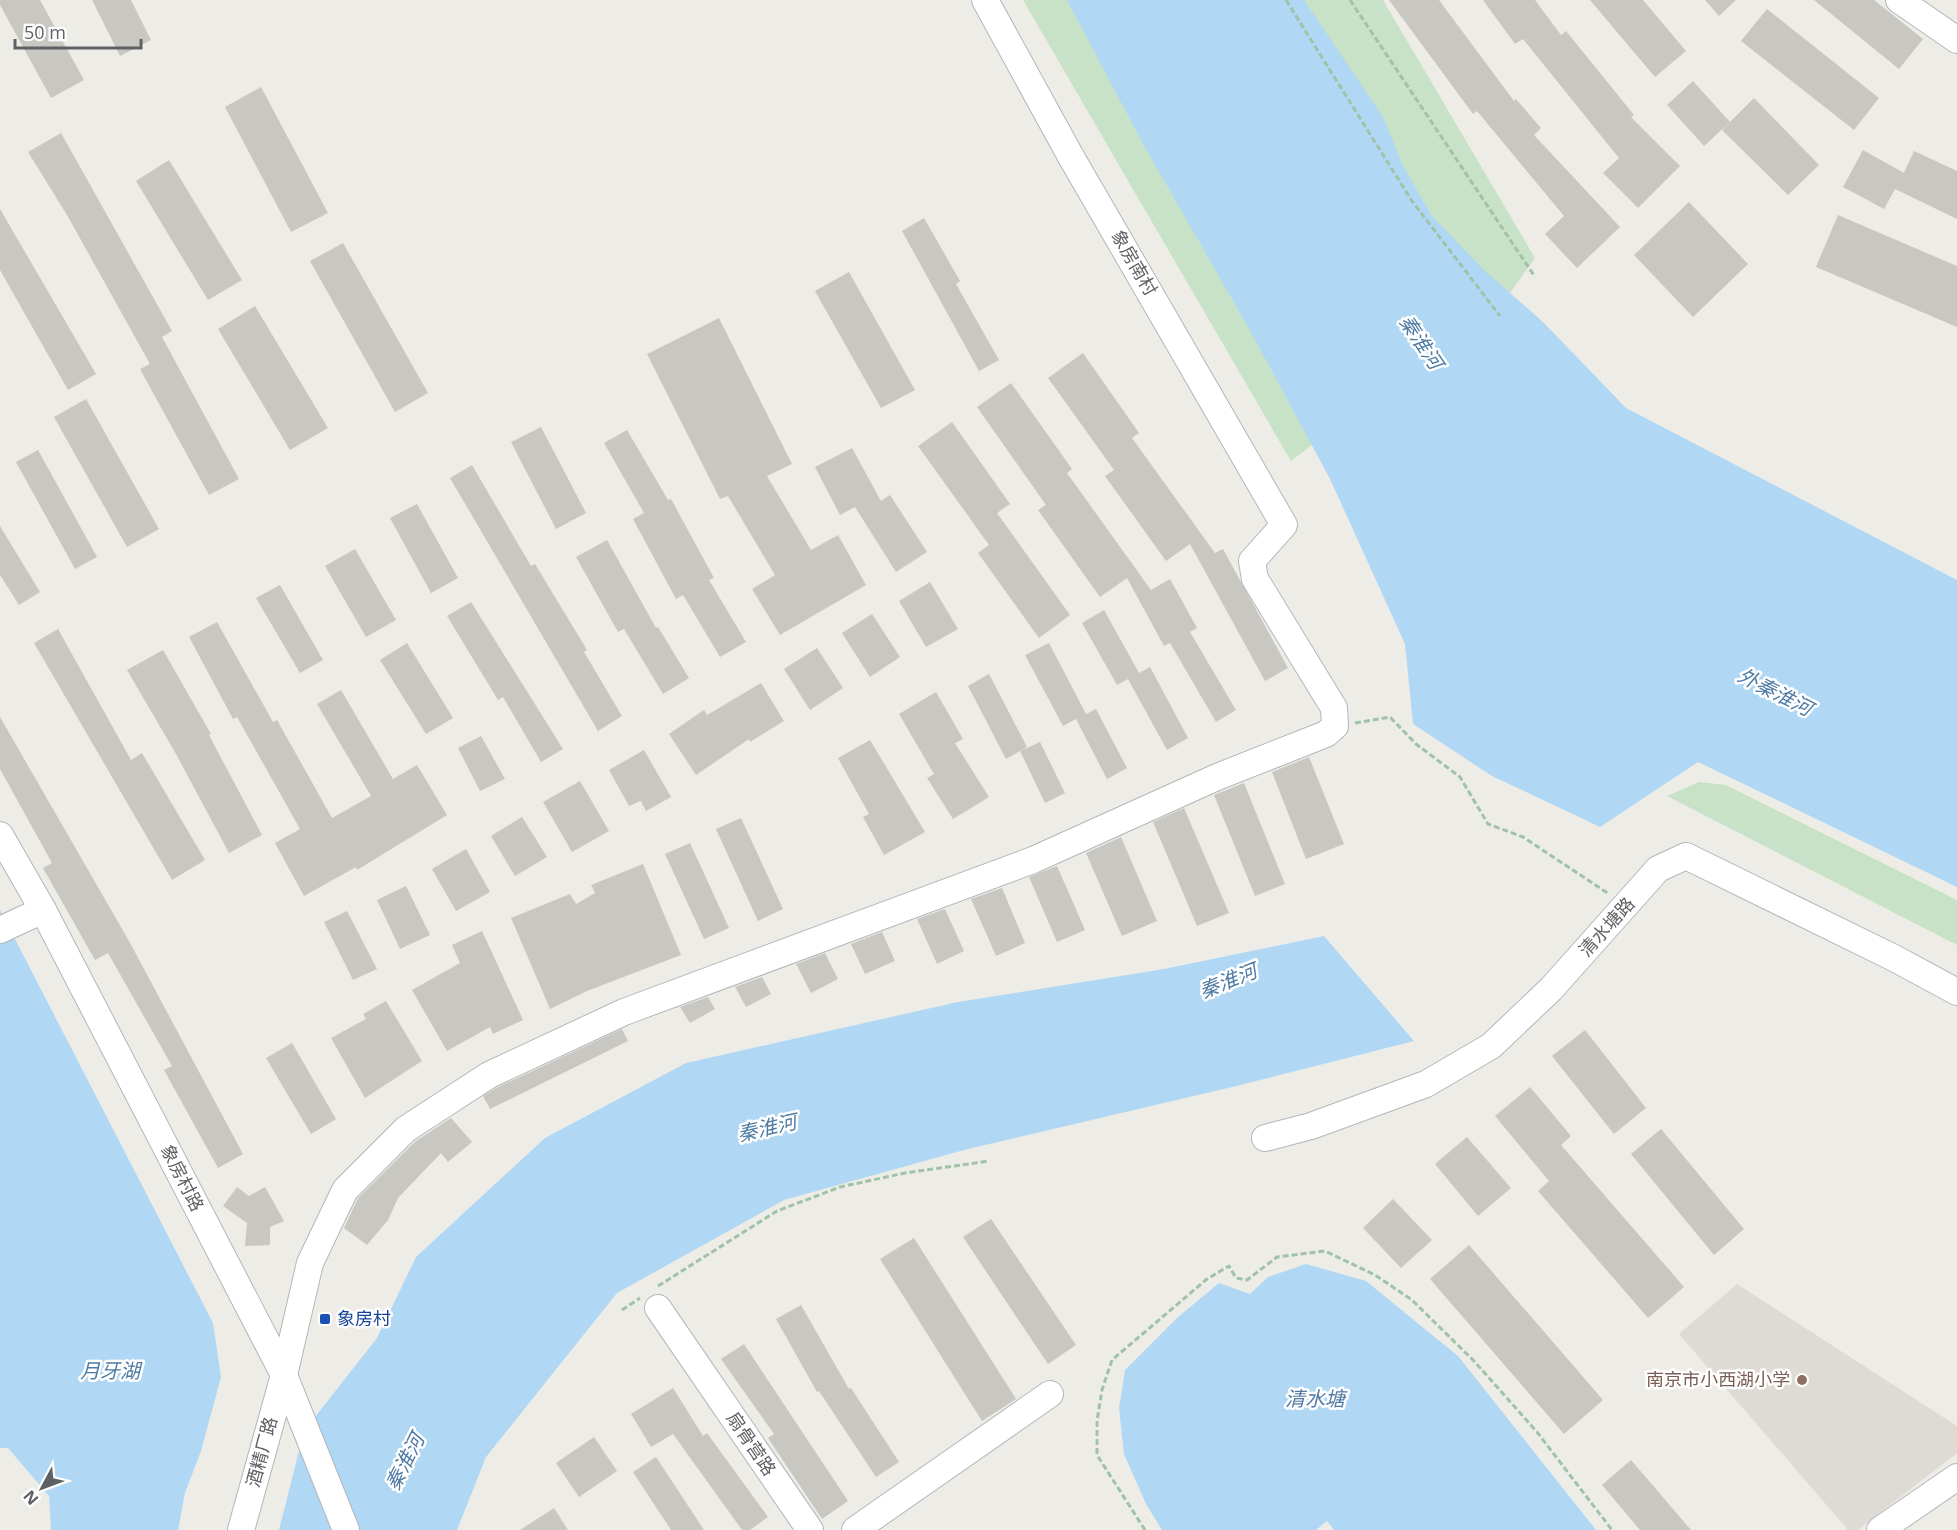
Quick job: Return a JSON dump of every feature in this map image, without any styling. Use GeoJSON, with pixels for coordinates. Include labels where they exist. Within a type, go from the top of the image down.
{"type":"FeatureCollection","features":[{"type":"Feature","properties":{"kind":"street","name":"象房南村"},"geometry":{"type":"LineString","coordinates":[[986,0],[1070,155],[1284,525],[1252,561],[1255,579],[1334,708],[1335,726]]}},
{"type":"Feature","properties":{"kind":"street"},"geometry":{"type":"LineString","coordinates":[[1899,0],[1957,39]]}},
{"type":"Feature","properties":{"kind":"street","name":"酒精厂路"},"geometry":{"type":"LineString","coordinates":[[241,1530],[284,1375],[310,1263],[345,1190],[406,1129],[489,1075],[624,1012],[1034,860],[1217,777],[1326,734],[1335,726]]}},
{"type":"Feature","properties":{"kind":"street","name":"象房村路"},"geometry":{"type":"LineString","coordinates":[[0,835],[43,910],[284,1375],[346,1530]]}},
{"type":"Feature","properties":{"kind":"street","name":"清水塘路"},"geometry":{"type":"LineString","coordinates":[[1265,1138],[1311,1126],[1426,1084],[1491,1046],[1551,989],[1627,907],[1658,869],[1686,856],[1894,958],[1957,992]]}},
{"type":"Feature","properties":{"kind":"street"},"geometry":{"type":"LineString","coordinates":[[0,930],[43,910]]}},
{"type":"Feature","properties":{"kind":"street","name":"扇骨营路"},"geometry":{"type":"LineString","coordinates":[[650,1299],[810,1530]]}},
{"type":"Feature","properties":{"kind":"street"},"geometry":{"type":"LineString","coordinates":[[855,1530],[1050,1394]]}},
{"type":"Feature","properties":{"kind":"street"},"geometry":{"type":"LineString","coordinates":[[1880,1530],[1957,1477]]}},
{"type":"Feature","properties":{"kind":"path"},"geometry":{"type":"LineString","coordinates":[[1286,0],[1412,201],[1500,316]]}},
{"type":"Feature","properties":{"kind":"path"},"geometry":{"type":"LineString","coordinates":[[1350,0],[1535,277]]}},
{"type":"Feature","properties":{"kind":"path"},"geometry":{"type":"LineString","coordinates":[[1335,726],[1390,717],[1416,744],[1460,777],[1488,824],[1523,837],[1627,907]]}},
{"type":"Feature","properties":{"kind":"path"},"geometry":{"type":"LineString","coordinates":[[622,1310],[650,1299],[777,1211],[840,1187],[905,1173],[989,1161]]}},
{"type":"Feature","properties":{"kind":"path"},"geometry":{"type":"LineString","coordinates":[[1145,1530],[1097,1455],[1096,1421],[1102,1390],[1112,1360],[1207,1279],[1229,1266],[1236,1278],[1247,1280],[1277,1257],[1325,1251],[1375,1275],[1412,1300],[1474,1361],[1537,1432],[1612,1530]]}},
{"type":"Feature","properties":{"kind":"shaded area","name":"南京市小西湖小学"},"geometry":{"type":"Polygon","coordinates":[[[1737,1284],[1957,1426],[1957,1453],[1858,1530],[1848,1530],[1679,1334],[1737,1284]]]}},
{"type":"Feature","properties":{"kind":"green space"},"geometry":{"type":"Polygon","coordinates":[[[1023,0],[1383,0],[1535,258],[1510,293],[1291,461],[1023,0]]]}},
{"type":"Feature","properties":{"kind":"green space"},"geometry":{"type":"Polygon","coordinates":[[[1699,782],[1726,785],[1957,900],[1957,945],[1667,796],[1699,782]]]}},
{"type":"Feature","properties":{"kind":"water"},"geometry":{"type":"Polygon","coordinates":[[[1067,0],[1304,0],[1383,117],[1403,166],[1432,216],[1483,269],[1544,323],[1626,408],[1957,580],[1957,887],[1698,762],[1600,827],[1492,776],[1413,724],[1405,644],[1330,479],[1252,334],[1142,142],[1067,0]]]}},
{"type":"Feature","properties":{"kind":"water","name":"月牙湖"},"geometry":{"type":"Polygon","coordinates":[[[0,910],[213,1323],[221,1377],[201,1451],[185,1493],[178,1530],[51,1530],[49,1496],[8,1448],[0,1448],[0,910]]]}},
{"type":"Feature","properties":{"kind":"water","name":"秦淮河"},"geometry":{"type":"Polygon","coordinates":[[[1324,936],[1414,1041],[1232,1087],[964,1150],[784,1200],[617,1293],[486,1457],[457,1530],[279,1530],[304,1431],[377,1338],[416,1257],[545,1138],[686,1063],[958,1002],[1164,969],[1324,936]]]}},
{"type":"Feature","properties":{"kind":"water","name":"清水塘"},"geometry":{"type":"Polygon","coordinates":[[[1306,1264],[1366,1281],[1458,1356],[1596,1530],[1334,1530],[1327,1521],[1316,1530],[1162,1530],[1146,1504],[1124,1454],[1119,1408],[1125,1370],[1178,1317],[1219,1283],[1250,1294],[1268,1277],[1306,1264]]]}},
{"type":"Feature","properties":{"kind":"building"},"geometry":{"type":"Polygon","coordinates":[[[0,0],[40,0],[84,80],[51,98],[0,5],[0,0]]]}},
{"type":"Feature","properties":{"kind":"building"},"geometry":{"type":"Polygon","coordinates":[[[92,0],[131,0],[151,40],[120,56],[92,0]]]}},
{"type":"Feature","properties":{"kind":"building"},"geometry":{"type":"Polygon","coordinates":[[[1389,0],[1439,0],[1514,101],[1516,99],[1541,128],[1534,135],[1620,227],[1577,268],[1545,234],[1564,216],[1477,111],[1473,114],[1389,0]]]}},
{"type":"Feature","properties":{"kind":"building"},"geometry":{"type":"Polygon","coordinates":[[[1483,0],[1535,0],[1561,35],[1566,31],[1634,115],[1631,117],[1680,166],[1638,208],[1603,173],[1619,158],[1523,39],[1515,44],[1483,0]]]}},
{"type":"Feature","properties":{"kind":"building"},"geometry":{"type":"Polygon","coordinates":[[[1590,0],[1643,0],[1686,51],[1655,77],[1590,0]]]}},
{"type":"Feature","properties":{"kind":"building"},"geometry":{"type":"Polygon","coordinates":[[[1705,0],[1736,0],[1719,16],[1705,0]]]}},
{"type":"Feature","properties":{"kind":"building"},"geometry":{"type":"Polygon","coordinates":[[[1814,0],[1874,0],[1923,39],[1899,69],[1814,0]]]}},
{"type":"Feature","properties":{"kind":"building"},"geometry":{"type":"Polygon","coordinates":[[[1767,9],[1879,98],[1854,130],[1741,41],[1767,9]]]}},
{"type":"Feature","properties":{"kind":"building"},"geometry":{"type":"Polygon","coordinates":[[[1693,81],[1730,122],[1704,146],[1667,105],[1693,81]]]}},
{"type":"Feature","properties":{"kind":"building"},"geometry":{"type":"Polygon","coordinates":[[[261,87],[328,213],[291,232],[225,107],[261,87]]]}},
{"type":"Feature","properties":{"kind":"building"},"geometry":{"type":"Polygon","coordinates":[[[1754,98],[1819,165],[1788,195],[1722,130],[1754,98]]]}},
{"type":"Feature","properties":{"kind":"building"},"geometry":{"type":"Polygon","coordinates":[[[61,133],[172,331],[162,337],[239,479],[209,495],[140,369],[150,364],[67,215],[28,152],[61,133]]]}},
{"type":"Feature","properties":{"kind":"building"},"geometry":{"type":"Polygon","coordinates":[[[1863,150],[1904,173],[1914,151],[1957,171],[1957,219],[1895,189],[1884,209],[1843,187],[1863,150]]]}},
{"type":"Feature","properties":{"kind":"building"},"geometry":{"type":"Polygon","coordinates":[[[169,160],[242,280],[208,300],[136,181],[169,160]]]}},
{"type":"Feature","properties":{"kind":"building"},"geometry":{"type":"Polygon","coordinates":[[[1689,202],[1748,264],[1693,317],[1634,255],[1689,202]]]}},
{"type":"Feature","properties":{"kind":"building"},"geometry":{"type":"Polygon","coordinates":[[[0,209],[96,374],[68,390],[0,270],[0,209]]]}},
{"type":"Feature","properties":{"kind":"building"},"geometry":{"type":"Polygon","coordinates":[[[1838,215],[1957,266],[1957,327],[1816,267],[1838,215]]]}},
{"type":"Feature","properties":{"kind":"building"},"geometry":{"type":"Polygon","coordinates":[[[924,218],[960,281],[956,284],[999,360],[979,371],[902,231],[924,218]]]}},
{"type":"Feature","properties":{"kind":"building"},"geometry":{"type":"Polygon","coordinates":[[[343,243],[428,393],[395,412],[310,261],[343,243]]]}},
{"type":"Feature","properties":{"kind":"building"},"geometry":{"type":"Polygon","coordinates":[[[849,272],[915,390],[881,408],[815,291],[849,272]]]}},
{"type":"Feature","properties":{"kind":"building"},"geometry":{"type":"Polygon","coordinates":[[[255,306],[328,428],[290,450],[218,329],[255,306]]]}},
{"type":"Feature","properties":{"kind":"building"},"geometry":{"type":"Polygon","coordinates":[[[719,318],[792,464],[767,476],[811,550],[838,535],[866,585],[780,635],[752,589],[775,575],[728,496],[720,499],[647,354],[719,318]]]}},
{"type":"Feature","properties":{"kind":"building"},"geometry":{"type":"Polygon","coordinates":[[[1083,353],[1139,433],[1132,438],[1215,553],[1223,549],[1288,668],[1265,681],[1190,544],[1166,561],[1105,476],[1114,470],[1048,378],[1083,353]]]}},
{"type":"Feature","properties":{"kind":"building"},"geometry":{"type":"Polygon","coordinates":[[[1011,383],[1072,469],[1067,473],[1151,590],[1170,579],[1197,628],[1190,632],[1236,710],[1216,722],[1170,643],[1164,646],[1127,578],[1100,597],[1038,510],[1046,505],[977,407],[1011,383]]]}},
{"type":"Feature","properties":{"kind":"building"},"geometry":{"type":"Polygon","coordinates":[[[86,399],[159,529],[127,547],[54,417],[86,399]]]}},
{"type":"Feature","properties":{"kind":"building"},"geometry":{"type":"Polygon","coordinates":[[[952,422],[1010,504],[997,513],[1070,615],[1039,638],[978,553],[989,545],[918,446],[952,422]]]}},
{"type":"Feature","properties":{"kind":"building"},"geometry":{"type":"Polygon","coordinates":[[[541,427],[586,513],[556,529],[511,442],[541,427]]]}},
{"type":"Feature","properties":{"kind":"building"},"geometry":{"type":"Polygon","coordinates":[[[627,430],[668,500],[671,499],[714,578],[709,580],[746,642],[720,657],[683,595],[676,599],[633,519],[644,513],[604,443],[627,430]]]}},
{"type":"Feature","properties":{"kind":"building"},"geometry":{"type":"Polygon","coordinates":[[[852,448],[881,501],[890,495],[927,552],[896,572],[855,507],[840,515],[815,467],[852,448]]]}},
{"type":"Feature","properties":{"kind":"building"},"geometry":{"type":"Polygon","coordinates":[[[38,450],[97,557],[75,569],[16,462],[38,450]]]}},
{"type":"Feature","properties":{"kind":"building"},"geometry":{"type":"Polygon","coordinates":[[[472,465],[531,566],[535,564],[587,650],[584,652],[622,716],[598,731],[450,478],[472,465]]]}},
{"type":"Feature","properties":{"kind":"building"},"geometry":{"type":"Polygon","coordinates":[[[417,504],[458,578],[431,593],[390,518],[417,504]]]}},
{"type":"Feature","properties":{"kind":"building"},"geometry":{"type":"Polygon","coordinates":[[[0,526],[40,592],[19,605],[0,575],[0,526]]]}},
{"type":"Feature","properties":{"kind":"building"},"geometry":{"type":"Polygon","coordinates":[[[607,540],[656,628],[658,627],[689,678],[663,694],[624,629],[618,632],[576,557],[607,540]]]}},
{"type":"Feature","properties":{"kind":"building"},"geometry":{"type":"Polygon","coordinates":[[[355,549],[396,620],[366,637],[325,566],[355,549]]]}},
{"type":"Feature","properties":{"kind":"building"},"geometry":{"type":"Polygon","coordinates":[[[930,582],[958,629],[926,647],[899,601],[930,582]]]}},
{"type":"Feature","properties":{"kind":"building"},"geometry":{"type":"Polygon","coordinates":[[[280,585],[323,660],[300,673],[256,598],[280,585]]]}},
{"type":"Feature","properties":{"kind":"building"},"geometry":{"type":"Polygon","coordinates":[[[471,602],[563,749],[541,762],[503,697],[498,700],[447,616],[471,602]]]}},
{"type":"Feature","properties":{"kind":"building"},"geometry":{"type":"Polygon","coordinates":[[[1104,610],[1139,673],[1150,667],[1188,738],[1167,750],[1128,679],[1117,685],[1082,623],[1104,610]]]}},
{"type":"Feature","properties":{"kind":"building"},"geometry":{"type":"Polygon","coordinates":[[[872,614],[900,657],[870,677],[842,633],[872,614]]]}},
{"type":"Feature","properties":{"kind":"building"},"geometry":{"type":"Polygon","coordinates":[[[217,622],[273,722],[277,720],[332,818],[371,796],[317,704],[341,690],[393,779],[417,765],[447,815],[357,870],[356,867],[304,896],[275,843],[300,829],[237,717],[233,719],[189,637],[217,622]]]}},
{"type":"Feature","properties":{"kind":"building"},"geometry":{"type":"Polygon","coordinates":[[[58,629],[131,760],[142,753],[205,860],[172,880],[34,643],[58,629]]]}},
{"type":"Feature","properties":{"kind":"building"},"geometry":{"type":"Polygon","coordinates":[[[407,643],[453,718],[426,734],[380,660],[407,643]]]}},
{"type":"Feature","properties":{"kind":"building"},"geometry":{"type":"Polygon","coordinates":[[[1049,643],[1086,714],[1096,709],[1127,768],[1107,779],[1076,719],[1063,726],[1025,655],[1049,643]]]}},
{"type":"Feature","properties":{"kind":"building"},"geometry":{"type":"Polygon","coordinates":[[[817,648],[843,688],[810,710],[784,669],[817,648]]]}},
{"type":"Feature","properties":{"kind":"building"},"geometry":{"type":"Polygon","coordinates":[[[163,650],[211,734],[209,735],[262,835],[229,853],[176,754],[127,670],[163,650]]]}},
{"type":"Feature","properties":{"kind":"building"},"geometry":{"type":"Polygon","coordinates":[[[989,674],[1027,747],[1006,759],[968,686],[989,674]]]}},
{"type":"Feature","properties":{"kind":"building"},"geometry":{"type":"Polygon","coordinates":[[[761,683],[784,721],[750,742],[749,739],[696,775],[669,734],[704,710],[707,715],[761,683]]]}},
{"type":"Feature","properties":{"kind":"building"},"geometry":{"type":"Polygon","coordinates":[[[936,692],[963,739],[955,743],[989,797],[953,819],[927,778],[934,774],[899,714],[936,692]]]}},
{"type":"Feature","properties":{"kind":"building"},"geometry":{"type":"Polygon","coordinates":[[[0,717],[129,941],[243,1154],[218,1168],[164,1070],[172,1066],[108,953],[95,960],[43,868],[52,863],[0,769],[0,717]]]}},
{"type":"Feature","properties":{"kind":"building"},"geometry":{"type":"Polygon","coordinates":[[[481,736],[505,779],[480,791],[458,748],[481,736]]]}},
{"type":"Feature","properties":{"kind":"building"},"geometry":{"type":"Polygon","coordinates":[[[870,740],[925,832],[884,855],[863,817],[869,814],[838,758],[870,740]]]}},
{"type":"Feature","properties":{"kind":"building"},"geometry":{"type":"Polygon","coordinates":[[[1040,742],[1065,793],[1045,803],[1020,751],[1040,742]]]}},
{"type":"Feature","properties":{"kind":"building"},"geometry":{"type":"Polygon","coordinates":[[[644,750],[671,797],[646,811],[641,801],[629,806],[609,770],[644,750]]]}},
{"type":"Feature","properties":{"kind":"building"},"geometry":{"type":"Polygon","coordinates":[[[1309,757],[1344,844],[1306,859],[1272,772],[1309,757]]]}},
{"type":"Feature","properties":{"kind":"building"},"geometry":{"type":"Polygon","coordinates":[[[580,781],[609,831],[572,852],[543,802],[580,781]]]}},
{"type":"Feature","properties":{"kind":"building"},"geometry":{"type":"Polygon","coordinates":[[[1244,783],[1285,884],[1255,896],[1214,795],[1244,783]]]}},
{"type":"Feature","properties":{"kind":"building"},"geometry":{"type":"Polygon","coordinates":[[[1184,808],[1229,913],[1197,926],[1153,822],[1184,808]]]}},
{"type":"Feature","properties":{"kind":"building"},"geometry":{"type":"Polygon","coordinates":[[[522,817],[547,857],[515,876],[491,836],[522,817]]]}},
{"type":"Feature","properties":{"kind":"building"},"geometry":{"type":"Polygon","coordinates":[[[741,818],[783,909],[758,921],[716,829],[741,818]]]}},
{"type":"Feature","properties":{"kind":"building"},"geometry":{"type":"Polygon","coordinates":[[[1121,837],[1157,921],[1122,936],[1086,853],[1121,837]]]}},
{"type":"Feature","properties":{"kind":"building"},"geometry":{"type":"Polygon","coordinates":[[[690,843],[729,928],[704,939],[665,854],[690,843]]]}},
{"type":"Feature","properties":{"kind":"building"},"geometry":{"type":"Polygon","coordinates":[[[466,849],[490,892],[456,911],[432,869],[466,849]]]}},
{"type":"Feature","properties":{"kind":"building"},"geometry":{"type":"Polygon","coordinates":[[[643,864],[681,955],[587,991],[550,1009],[511,918],[570,894],[576,904],[595,893],[591,885],[643,864]]]}},
{"type":"Feature","properties":{"kind":"building"},"geometry":{"type":"Polygon","coordinates":[[[1057,866],[1085,930],[1057,942],[1029,877],[1057,866]]]}},
{"type":"Feature","properties":{"kind":"building"},"geometry":{"type":"Polygon","coordinates":[[[406,886],[430,935],[400,949],[377,900],[406,886]]]}},
{"type":"Feature","properties":{"kind":"building"},"geometry":{"type":"Polygon","coordinates":[[[1002,888],[1025,943],[996,956],[971,899],[1002,888]]]}},
{"type":"Feature","properties":{"kind":"building"},"geometry":{"type":"Polygon","coordinates":[[[945,909],[964,951],[937,964],[917,919],[945,909]]]}},
{"type":"Feature","properties":{"kind":"building"},"geometry":{"type":"Polygon","coordinates":[[[347,911],[377,969],[353,980],[324,922],[347,911]]]}},
{"type":"Feature","properties":{"kind":"building"},"geometry":{"type":"Polygon","coordinates":[[[482,931],[523,1020],[493,1034],[490,1027],[447,1051],[412,990],[460,963],[452,945],[482,931]]]}},
{"type":"Feature","properties":{"kind":"building"},"geometry":{"type":"Polygon","coordinates":[[[882,932],[895,961],[865,974],[851,944],[882,932]]]}},
{"type":"Feature","properties":{"kind":"building"},"geometry":{"type":"Polygon","coordinates":[[[825,953],[838,979],[811,993],[796,964],[825,953]]]}},
{"type":"Feature","properties":{"kind":"building"},"geometry":{"type":"Polygon","coordinates":[[[762,977],[771,994],[746,1007],[735,987],[762,977]]]}},
{"type":"Feature","properties":{"kind":"building"},"geometry":{"type":"Polygon","coordinates":[[[708,997],[715,1009],[690,1023],[680,1007],[708,997]]]}},
{"type":"Feature","properties":{"kind":"building"},"geometry":{"type":"Polygon","coordinates":[[[386,1001],[422,1061],[365,1098],[331,1038],[366,1019],[363,1014],[386,1001]]]}},
{"type":"Feature","properties":{"kind":"building"},"geometry":{"type":"Polygon","coordinates":[[[622,1029],[628,1041],[490,1109],[483,1096],[496,1088],[622,1029]]]}},
{"type":"Feature","properties":{"kind":"building"},"geometry":{"type":"Polygon","coordinates":[[[1585,1030],[1646,1108],[1614,1134],[1552,1056],[1585,1030]]]}},
{"type":"Feature","properties":{"kind":"building"},"geometry":{"type":"Polygon","coordinates":[[[292,1043],[336,1119],[311,1134],[266,1058],[292,1043]]]}},
{"type":"Feature","properties":{"kind":"building"},"geometry":{"type":"Polygon","coordinates":[[[1530,1087],[1571,1136],[1561,1145],[1684,1287],[1648,1318],[1538,1191],[1549,1181],[1495,1116],[1530,1087]]]}},
{"type":"Feature","properties":{"kind":"building"},"geometry":{"type":"Polygon","coordinates":[[[451,1118],[472,1142],[448,1162],[441,1153],[398,1198],[388,1220],[367,1245],[344,1228],[358,1198],[416,1141],[451,1118]]]}},
{"type":"Feature","properties":{"kind":"building"},"geometry":{"type":"Polygon","coordinates":[[[1661,1129],[1744,1229],[1714,1255],[1631,1154],[1661,1129]]]}},
{"type":"Feature","properties":{"kind":"building"},"geometry":{"type":"Polygon","coordinates":[[[1467,1137],[1511,1188],[1478,1216],[1435,1164],[1467,1137]]]}},
{"type":"Feature","properties":{"kind":"building"},"geometry":{"type":"Polygon","coordinates":[[[237,1187],[249,1196],[265,1187],[284,1221],[270,1227],[270,1245],[245,1246],[247,1223],[223,1206],[237,1187]]]}},
{"type":"Feature","properties":{"kind":"building"},"geometry":{"type":"Polygon","coordinates":[[[1393,1199],[1432,1240],[1401,1268],[1363,1228],[1393,1199]]]}},
{"type":"Feature","properties":{"kind":"building"},"geometry":{"type":"Polygon","coordinates":[[[991,1219],[1076,1345],[1048,1364],[963,1237],[991,1219]]]}},
{"type":"Feature","properties":{"kind":"building"},"geometry":{"type":"Polygon","coordinates":[[[914,1238],[1016,1399],[982,1421],[880,1259],[914,1238]]]}},
{"type":"Feature","properties":{"kind":"building"},"geometry":{"type":"Polygon","coordinates":[[[1469,1245],[1603,1400],[1564,1434],[1430,1279],[1469,1245]]]}},
{"type":"Feature","properties":{"kind":"building"},"geometry":{"type":"Polygon","coordinates":[[[801,1305],[849,1389],[851,1388],[899,1462],[876,1477],[819,1391],[817,1392],[776,1319],[801,1305]]]}},
{"type":"Feature","properties":{"kind":"building"},"geometry":{"type":"Polygon","coordinates":[[[744,1344],[848,1501],[822,1519],[768,1438],[774,1434],[721,1359],[744,1344]]]}},
{"type":"Feature","properties":{"kind":"building"},"geometry":{"type":"Polygon","coordinates":[[[673,1388],[703,1436],[707,1433],[768,1517],[750,1530],[742,1530],[673,1434],[651,1447],[631,1414],[673,1388]]]}},
{"type":"Feature","properties":{"kind":"building"},"geometry":{"type":"Polygon","coordinates":[[[594,1437],[617,1471],[579,1497],[556,1463],[594,1437]]]}},
{"type":"Feature","properties":{"kind":"building"},"geometry":{"type":"Polygon","coordinates":[[[656,1457],[704,1530],[671,1530],[633,1472],[656,1457]]]}},
{"type":"Feature","properties":{"kind":"building"},"geometry":{"type":"Polygon","coordinates":[[[1631,1460],[1691,1530],[1640,1530],[1602,1485],[1631,1460]]]}},
{"type":"Feature","properties":{"kind":"building"},"geometry":{"type":"Polygon","coordinates":[[[554,1508],[568,1530],[520,1530],[554,1508]]]}},
{"type":"Feature","properties":{"kind":"place","name":"象房村"},"geometry":{"type":"Point","coordinates":[325,1319]}},
{"type":"Feature","properties":{"kind":"place","name":"南京市小西湖小学"},"geometry":{"type":"Point","coordinates":[1802,1380]}},
{"type":"Feature","properties":{"kind":"water label","name":"外秦淮河"},"geometry":{"type":"Point","coordinates":[1775,692]}}]}
